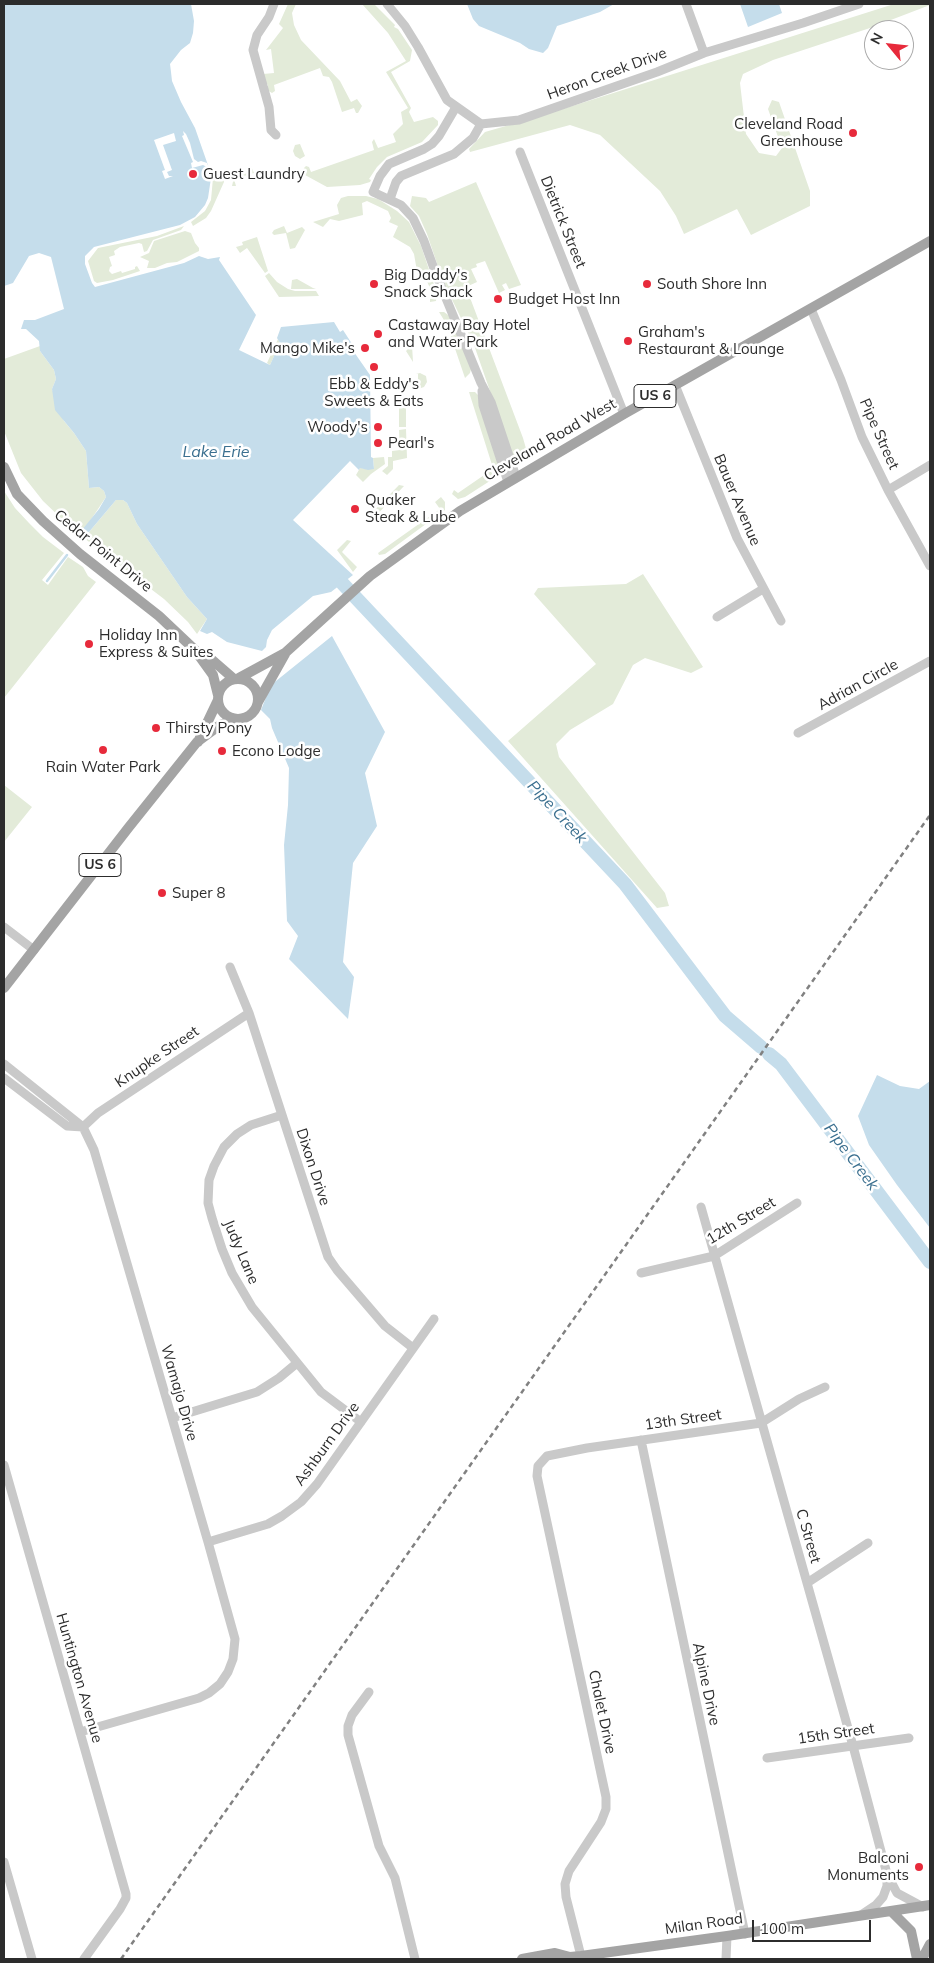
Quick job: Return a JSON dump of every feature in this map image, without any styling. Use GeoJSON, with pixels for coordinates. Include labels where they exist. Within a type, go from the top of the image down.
{"type":"FeatureCollection","features":[{"type":"Feature","properties":{"kind":"main road","name":"Cleveland Road West"},"geometry":{"type":"LineString","coordinates":[[237,678],[285,653],[370,576],[460,511],[624,414],[930,240]]}},
{"type":"Feature","properties":{"kind":"main road","name":"Cedar Point Drive"},"geometry":{"type":"LineString","coordinates":[[4,467],[18,494],[43,521],[80,554],[138,599],[195,650],[237,678]]}},
{"type":"Feature","properties":{"kind":"main road","name":"Cedar Point Drive"},"geometry":{"type":"LineString","coordinates":[[195,650],[213,675],[218,697]]}},
{"type":"Feature","properties":{"kind":"main road","name":"Cleveland Road West"},"geometry":{"type":"LineString","coordinates":[[258,702],[285,653]]}},
{"type":"Feature","properties":{"kind":"main road"},"geometry":{"type":"LineString","coordinates":[[237,678],[249,681],[256,688],[258,702],[250,715],[236,719],[223,713],[218,697],[225,682],[237,678]]}},
{"type":"Feature","properties":{"kind":"main road","name":"US 6"},"geometry":{"type":"LineString","coordinates":[[4,988],[128,827],[197,742],[218,697]]}},
{"type":"Feature","properties":{"kind":"main road","name":"US 6"},"geometry":{"type":"LineString","coordinates":[[197,742],[220,725],[236,719]]}},
{"type":"Feature","properties":{"kind":"main road","name":"Milan Road"},"geometry":{"type":"LineString","coordinates":[[522,1959],[555,1953],[568,1958],[615,1955],[927,1906]]}},
{"type":"Feature","properties":{"kind":"main road"},"geometry":{"type":"LineString","coordinates":[[892,1912],[911,1931],[917,1959]]}},
{"type":"Feature","properties":{"kind":"main road"},"geometry":{"type":"LineString","coordinates":[[922,1959],[930,1944]]}},
{"type":"Feature","properties":{"kind":"street"},"geometry":{"type":"LineString","coordinates":[[274,4],[269,17],[257,35],[253,50],[269,107],[271,130],[276,135]]}},
{"type":"Feature","properties":{"kind":"street"},"geometry":{"type":"LineString","coordinates":[[387,4],[405,26],[447,100],[481,124],[473,138],[454,154],[402,176],[396,182],[390,199]]}},
{"type":"Feature","properties":{"kind":"street"},"geometry":{"type":"LineString","coordinates":[[686,4],[704,52]]}},
{"type":"Feature","properties":{"kind":"street","name":"Heron Creek Drive"},"geometry":{"type":"LineString","coordinates":[[481,124],[519,120],[657,72],[704,52],[804,23],[846,5],[859,4]]}},
{"type":"Feature","properties":{"kind":"street"},"geometry":{"type":"LineString","coordinates":[[456,107],[439,136],[432,144],[389,164],[380,176],[373,192],[401,205],[413,218],[481,384],[491,402],[512,479]]}},
{"type":"Feature","properties":{"kind":"street","name":"Dietrick Street"},"geometry":{"type":"LineString","coordinates":[[520,152],[624,414]]}},
{"type":"Feature","properties":{"kind":"street","name":"Pipe Street"},"geometry":{"type":"LineString","coordinates":[[811,309],[862,436],[888,490],[930,566]]}},
{"type":"Feature","properties":{"kind":"street","name":"Bauer Avenue"},"geometry":{"type":"LineString","coordinates":[[675,385],[736,538],[781,621]]}},
{"type":"Feature","properties":{"kind":"street"},"geometry":{"type":"LineString","coordinates":[[888,490],[930,465]]}},
{"type":"Feature","properties":{"kind":"street"},"geometry":{"type":"LineString","coordinates":[[717,616],[763,589]]}},
{"type":"Feature","properties":{"kind":"street","name":"Adrian Circle"},"geometry":{"type":"LineString","coordinates":[[798,733],[930,661]]}},
{"type":"Feature","properties":{"kind":"street"},"geometry":{"type":"LineString","coordinates":[[4,927],[34,950]]}},
{"type":"Feature","properties":{"kind":"street","name":"Dixon Drive"},"geometry":{"type":"LineString","coordinates":[[230,967],[249,1013],[330,1260],[385,1326],[413,1348]]}},
{"type":"Feature","properties":{"kind":"street","name":"Knupke Street"},"geometry":{"type":"LineString","coordinates":[[83,1127],[98,1113],[249,1013]]}},
{"type":"Feature","properties":{"kind":"street"},"geometry":{"type":"LineString","coordinates":[[4,1064],[83,1127]]}},
{"type":"Feature","properties":{"kind":"street"},"geometry":{"type":"LineString","coordinates":[[4,1078],[67,1126],[83,1127]]}},
{"type":"Feature","properties":{"kind":"street","name":"Judy Lane"},"geometry":{"type":"LineString","coordinates":[[282,1114],[251,1125],[229,1141],[217,1159],[211,1173],[208,1195],[212,1218],[222,1248],[239,1286],[258,1314],[326,1396],[360,1422]]}},
{"type":"Feature","properties":{"kind":"street","name":"Wamajo Drive"},"geometry":{"type":"LineString","coordinates":[[80,1732],[201,1697],[216,1687],[230,1668],[234,1654],[235,1639],[94,1150],[83,1127]]}},
{"type":"Feature","properties":{"kind":"street","name":"12th Street"},"geometry":{"type":"LineString","coordinates":[[641,1273],[714,1256],[796,1203]]}},
{"type":"Feature","properties":{"kind":"street","name":"C Street"},"geometry":{"type":"LineString","coordinates":[[702,1207],[714,1256],[853,1746],[887,1874],[897,1893],[927,1906]]}},
{"type":"Feature","properties":{"kind":"street","name":"Ashburn Drive"},"geometry":{"type":"LineString","coordinates":[[208,1542],[268,1524],[295,1507],[317,1484],[434,1319]]}},
{"type":"Feature","properties":{"kind":"street"},"geometry":{"type":"LineString","coordinates":[[172,1418],[257,1392],[279,1378],[297,1363]]}},
{"type":"Feature","properties":{"kind":"street","name":"13th Street"},"geometry":{"type":"LineString","coordinates":[[539,1464],[544,1458],[551,1455],[761,1423],[799,1399],[826,1387]]}},
{"type":"Feature","properties":{"kind":"street","name":"Alpine Drive"},"geometry":{"type":"LineString","coordinates":[[641,1440],[745,1934]]}},
{"type":"Feature","properties":{"kind":"street","name":"Chalet Drive"},"geometry":{"type":"LineString","coordinates":[[539,1464],[537,1476],[606,1797],[606,1809],[602,1822],[569,1871],[565,1882],[566,1897],[581,1956]]}},
{"type":"Feature","properties":{"kind":"street","name":"Huntington Avenue"},"geometry":{"type":"LineString","coordinates":[[4,1465],[126,1898],[84,1959]]}},
{"type":"Feature","properties":{"kind":"street"},"geometry":{"type":"LineString","coordinates":[[807,1583],[868,1543]]}},
{"type":"Feature","properties":{"kind":"street"},"geometry":{"type":"LineString","coordinates":[[369,1692],[350,1718],[348,1735],[379,1846],[395,1878],[415,1959]]}},
{"type":"Feature","properties":{"kind":"street","name":"15th Street"},"geometry":{"type":"LineString","coordinates":[[767,1758],[909,1738]]}},
{"type":"Feature","properties":{"kind":"street"},"geometry":{"type":"LineString","coordinates":[[4,1862],[32,1959]]}},
{"type":"Feature","properties":{"kind":"street","name":"C Street"},"geometry":{"type":"LineString","coordinates":[[858,1917],[876,1905],[883,1897],[887,1886],[887,1874]]}},
{"type":"Feature","properties":{"kind":"street"},"geometry":{"type":"LineString","coordinates":[[726,1959],[727,1936]]}},
{"type":"Feature","properties":{"kind":"green space"},"geometry":{"type":"Polygon","coordinates":[[[288,4],[296,4],[292,13],[294,25],[301,40],[340,81],[351,102],[357,99],[362,106],[358,113],[356,113],[354,108],[342,112],[332,82],[329,77],[323,76],[320,68],[274,85],[275,91],[272,93],[267,90],[268,85],[263,74],[274,73],[271,49],[266,50],[283,28],[279,24],[288,4]]]}},
{"type":"Feature","properties":{"kind":"green space"},"geometry":{"type":"Polygon","coordinates":[[[362,4],[374,4],[395,25],[394,27],[398,29],[412,50],[410,61],[391,72],[411,108],[409,112],[414,122],[433,117],[438,121],[438,125],[422,142],[387,157],[377,167],[369,179],[371,180],[370,182],[360,185],[327,187],[305,175],[303,172],[304,168],[306,166],[309,167],[311,172],[374,150],[372,142],[374,139],[378,148],[396,142],[393,134],[403,124],[401,112],[408,108],[386,72],[406,61],[388,33],[362,4]]]}},
{"type":"Feature","properties":{"kind":"green space"},"geometry":{"type":"Polygon","coordinates":[[[894,4],[930,5],[891,20],[864,20],[864,30],[773,60],[743,74],[740,83],[746,134],[759,153],[776,156],[782,148],[768,109],[772,100],[779,102],[810,191],[810,206],[751,235],[737,209],[684,234],[676,216],[660,191],[600,135],[570,125],[470,152],[469,149],[485,132],[894,4]]]}},
{"type":"Feature","properties":{"kind":"green space"},"geometry":{"type":"Polygon","coordinates":[[[300,144],[305,156],[300,159],[295,156],[293,151],[295,145],[300,144]]]}},
{"type":"Feature","properties":{"kind":"green space"},"geometry":{"type":"Polygon","coordinates":[[[251,166],[254,173],[234,179],[236,186],[232,186],[235,173],[238,172],[241,175],[250,172],[249,168],[251,166]]]}},
{"type":"Feature","properties":{"kind":"green space"},"geometry":{"type":"Polygon","coordinates":[[[209,168],[223,176],[224,182],[211,211],[206,218],[193,226],[191,222],[205,211],[211,200],[213,178],[209,168]]]}},
{"type":"Feature","properties":{"kind":"green space"},"geometry":{"type":"Polygon","coordinates":[[[476,182],[521,285],[509,289],[506,283],[502,285],[505,290],[499,293],[485,261],[476,264],[477,267],[471,269],[477,282],[466,287],[523,438],[529,459],[524,462],[516,461],[513,457],[474,345],[443,281],[419,216],[410,206],[412,196],[426,198],[429,202],[476,182]]]}},
{"type":"Feature","properties":{"kind":"green space"},"geometry":{"type":"Polygon","coordinates":[[[366,196],[378,199],[397,211],[409,222],[421,246],[437,293],[436,301],[430,302],[430,299],[434,297],[425,277],[418,277],[414,254],[410,247],[393,237],[398,226],[389,222],[391,218],[388,211],[367,201],[362,203],[363,215],[339,221],[330,219],[323,227],[313,222],[339,214],[337,205],[341,198],[366,196]]]}},
{"type":"Feature","properties":{"kind":"green space"},"geometry":{"type":"Polygon","coordinates":[[[184,226],[181,230],[153,240],[147,251],[144,252],[142,244],[139,243],[120,247],[114,251],[115,255],[109,257],[112,266],[109,271],[112,274],[135,269],[137,266],[140,271],[113,280],[97,283],[94,281],[88,261],[98,248],[157,236],[184,226]]]}},
{"type":"Feature","properties":{"kind":"green space"},"geometry":{"type":"Polygon","coordinates":[[[284,226],[287,233],[302,227],[305,230],[295,248],[290,249],[286,233],[274,235],[272,233],[274,230],[284,226]]]}},
{"type":"Feature","properties":{"kind":"green space"},"geometry":{"type":"Polygon","coordinates":[[[185,231],[191,233],[199,251],[177,262],[167,263],[155,268],[147,268],[149,261],[140,257],[149,253],[154,241],[185,231]]]}},
{"type":"Feature","properties":{"kind":"green space"},"geometry":{"type":"Polygon","coordinates":[[[257,237],[268,271],[265,273],[247,248],[240,253],[236,247],[243,245],[242,242],[257,237]]]}},
{"type":"Feature","properties":{"kind":"green space"},"geometry":{"type":"Polygon","coordinates":[[[269,273],[277,282],[288,289],[316,291],[319,296],[279,297],[265,276],[269,273]]]}},
{"type":"Feature","properties":{"kind":"green space"},"geometry":{"type":"Polygon","coordinates":[[[297,279],[316,289],[291,289],[292,280],[297,279]]]}},
{"type":"Feature","properties":{"kind":"green space"},"geometry":{"type":"Polygon","coordinates":[[[439,312],[444,312],[451,317],[471,369],[465,378],[447,325],[439,312]]]}},
{"type":"Feature","properties":{"kind":"green space"},"geometry":{"type":"Polygon","coordinates":[[[411,336],[413,362],[403,342],[411,336]]]}},
{"type":"Feature","properties":{"kind":"green space"},"geometry":{"type":"Polygon","coordinates":[[[278,339],[280,343],[270,365],[267,363],[278,339]]]}},
{"type":"Feature","properties":{"kind":"green space"},"geometry":{"type":"Polygon","coordinates":[[[40,346],[40,351],[54,370],[56,379],[52,389],[64,421],[86,451],[89,488],[99,487],[104,491],[106,497],[80,536],[75,529],[43,501],[21,473],[4,431],[4,359],[40,346]]]}},
{"type":"Feature","properties":{"kind":"green space"},"geometry":{"type":"Polygon","coordinates":[[[420,373],[426,376],[427,382],[424,387],[418,389],[416,387],[418,387],[418,374],[416,374],[420,373]]]}},
{"type":"Feature","properties":{"kind":"green space"},"geometry":{"type":"Polygon","coordinates":[[[469,392],[475,392],[478,395],[499,468],[499,476],[492,470],[493,468],[469,392]]]}},
{"type":"Feature","properties":{"kind":"green space"},"geometry":{"type":"Polygon","coordinates":[[[402,397],[406,398],[406,427],[399,427],[399,399],[402,397]]]}},
{"type":"Feature","properties":{"kind":"green space"},"geometry":{"type":"Polygon","coordinates":[[[406,429],[407,458],[393,461],[393,469],[387,475],[382,471],[388,466],[388,457],[392,457],[392,451],[400,450],[399,430],[406,429]]]}},
{"type":"Feature","properties":{"kind":"green space"},"geometry":{"type":"Polygon","coordinates":[[[384,457],[385,464],[363,482],[356,475],[360,468],[374,469],[373,458],[384,457]]]}},
{"type":"Feature","properties":{"kind":"green space"},"geometry":{"type":"Polygon","coordinates":[[[490,471],[496,477],[465,497],[458,499],[452,494],[454,490],[458,493],[490,471]]]}},
{"type":"Feature","properties":{"kind":"green space"},"geometry":{"type":"Polygon","coordinates":[[[399,485],[404,486],[372,520],[369,516],[399,485]]]}},
{"type":"Feature","properties":{"kind":"green space"},"geometry":{"type":"Polygon","coordinates":[[[4,491],[15,508],[29,523],[43,537],[64,553],[42,580],[48,585],[68,557],[83,567],[88,576],[96,582],[4,698],[4,491]]]}},
{"type":"Feature","properties":{"kind":"green space"},"geometry":{"type":"Polygon","coordinates":[[[441,497],[445,502],[445,510],[385,554],[379,555],[378,553],[440,509],[435,502],[441,497]]]}},
{"type":"Feature","properties":{"kind":"green space"},"geometry":{"type":"Polygon","coordinates":[[[116,500],[123,500],[127,503],[137,524],[187,597],[207,619],[197,634],[188,622],[164,599],[84,538],[116,500]]]}},
{"type":"Feature","properties":{"kind":"green space"},"geometry":{"type":"Polygon","coordinates":[[[347,540],[351,541],[342,552],[357,567],[353,572],[337,550],[347,540]]]}},
{"type":"Feature","properties":{"kind":"green space"},"geometry":{"type":"Polygon","coordinates":[[[643,574],[703,667],[691,673],[645,658],[633,665],[613,704],[570,730],[556,744],[559,757],[665,893],[669,906],[657,908],[508,741],[596,664],[534,594],[538,588],[626,584],[643,574]]]}},
{"type":"Feature","properties":{"kind":"green space"},"geometry":{"type":"Polygon","coordinates":[[[4,785],[32,807],[4,842],[4,785]]]}},
{"type":"Feature","properties":{"kind":"water","name":"Lake Erie"},"geometry":{"type":"Polygon","coordinates":[[[4,4],[191,4],[194,21],[190,43],[181,50],[170,64],[172,81],[195,128],[209,168],[211,178],[208,198],[195,217],[180,225],[94,247],[85,256],[85,264],[95,287],[184,263],[199,256],[208,259],[220,257],[219,260],[256,315],[239,350],[270,365],[280,343],[277,338],[281,327],[334,322],[340,332],[343,330],[356,350],[354,352],[370,375],[371,457],[373,458],[374,469],[360,468],[359,470],[350,461],[293,520],[353,575],[331,592],[313,596],[272,630],[266,647],[262,651],[227,642],[212,632],[207,634],[200,631],[207,619],[187,597],[137,524],[127,503],[123,500],[116,500],[89,532],[85,536],[83,534],[82,530],[106,497],[104,491],[99,487],[89,488],[86,451],[55,410],[52,389],[56,379],[54,370],[40,351],[39,341],[26,329],[21,329],[24,320],[35,320],[64,309],[51,257],[39,253],[29,256],[13,283],[4,286],[4,4]]]}},
{"type":"Feature","properties":{"kind":"water"},"geometry":{"type":"Polygon","coordinates":[[[467,4],[614,4],[600,12],[557,26],[548,48],[543,53],[529,49],[520,43],[479,26],[473,19],[467,4]]]}},
{"type":"Feature","properties":{"kind":"water"},"geometry":{"type":"Polygon","coordinates":[[[740,4],[779,4],[782,13],[748,27],[740,4]]]}},
{"type":"Feature","properties":{"kind":"water"},"geometry":{"type":"Polygon","coordinates":[[[332,636],[385,732],[365,773],[377,826],[353,863],[343,962],[354,977],[348,1019],[289,959],[298,936],[287,921],[284,845],[289,768],[270,719],[261,710],[271,685],[332,636]]]}},
{"type":"Feature","properties":{"kind":"water"},"geometry":{"type":"Polygon","coordinates":[[[877,1075],[900,1086],[919,1089],[930,1081],[930,1228],[869,1145],[858,1116],[877,1075]]]}},
{"type":"Feature","properties":{"kind":"pier"},"geometry":{"type":"Polygon","coordinates":[[[183,131],[190,143],[194,159],[198,162],[207,163],[209,168],[203,165],[192,168],[191,163],[193,162],[182,136],[184,135],[183,131]]]}},
{"type":"Feature","properties":{"kind":"pier"},"geometry":{"type":"Polygon","coordinates":[[[174,133],[176,141],[163,145],[172,170],[167,172],[169,176],[173,176],[165,179],[162,171],[165,170],[154,140],[174,133]]]}},
{"type":"Feature","properties":{"kind":"waterway"},"geometry":{"type":"LineString","coordinates":[[396,278],[401,275],[403,278],[401,280]]}},
{"type":"Feature","properties":{"kind":"waterway"},"geometry":{"type":"LineString","coordinates":[[47,581],[67,555]]}},
{"type":"Feature","properties":{"kind":"waterway","name":"Pipe Creek"},"geometry":{"type":"LineString","coordinates":[[343,584],[625,884],[725,1016],[761,1047]]}},
{"type":"Feature","properties":{"kind":"waterway","name":"Pipe Creek"},"geometry":{"type":"LineString","coordinates":[[769,1054],[781,1064],[930,1262]]}},
{"type":"Feature","properties":{"kind":"railway"},"geometry":{"type":"LineString","coordinates":[[121,1959],[930,815]]}},
{"type":"Feature","properties":{"kind":"place","name":"Cleveland Road Greenhouse"},"geometry":{"type":"Point","coordinates":[853,133]}},
{"type":"Feature","properties":{"kind":"place","name":"Guest Laundry"},"geometry":{"type":"Point","coordinates":[193,174]}},
{"type":"Feature","properties":{"kind":"place","name":"Big Daddy's Snack Shack"},"geometry":{"type":"Point","coordinates":[374,284]}},
{"type":"Feature","properties":{"kind":"place","name":"South Shore Inn"},"geometry":{"type":"Point","coordinates":[647,284]}},
{"type":"Feature","properties":{"kind":"place","name":"Budget Host Inn"},"geometry":{"type":"Point","coordinates":[498,299]}},
{"type":"Feature","properties":{"kind":"place","name":"Castaway Bay Hotel and Water Park"},"geometry":{"type":"Point","coordinates":[378,334]}},
{"type":"Feature","properties":{"kind":"place","name":"Graham's Restaurant & Lounge"},"geometry":{"type":"Point","coordinates":[628,341]}},
{"type":"Feature","properties":{"kind":"place","name":"Mango Mike's"},"geometry":{"type":"Point","coordinates":[365,348]}},
{"type":"Feature","properties":{"kind":"place","name":"Ebb & Eddy's Sweets & Eats"},"geometry":{"type":"Point","coordinates":[374,367]}},
{"type":"Feature","properties":{"kind":"place","name":"Woody's"},"geometry":{"type":"Point","coordinates":[378,427]}},
{"type":"Feature","properties":{"kind":"place","name":"Pearl's"},"geometry":{"type":"Point","coordinates":[378,443]}},
{"type":"Feature","properties":{"kind":"place","name":"Quaker Steak & Lube"},"geometry":{"type":"Point","coordinates":[355,509]}},
{"type":"Feature","properties":{"kind":"place","name":"Holiday Inn Express & Suites"},"geometry":{"type":"Point","coordinates":[89,644]}},
{"type":"Feature","properties":{"kind":"place","name":"Thirsty Pony"},"geometry":{"type":"Point","coordinates":[156,728]}},
{"type":"Feature","properties":{"kind":"place","name":"Rain Water Park"},"geometry":{"type":"Point","coordinates":[103,750]}},
{"type":"Feature","properties":{"kind":"place","name":"Econo Lodge"},"geometry":{"type":"Point","coordinates":[222,751]}},
{"type":"Feature","properties":{"kind":"place","name":"Super 8"},"geometry":{"type":"Point","coordinates":[162,893]}},
{"type":"Feature","properties":{"kind":"place","name":"Balconi Monuments"},"geometry":{"type":"Point","coordinates":[919,1867]}}]}
